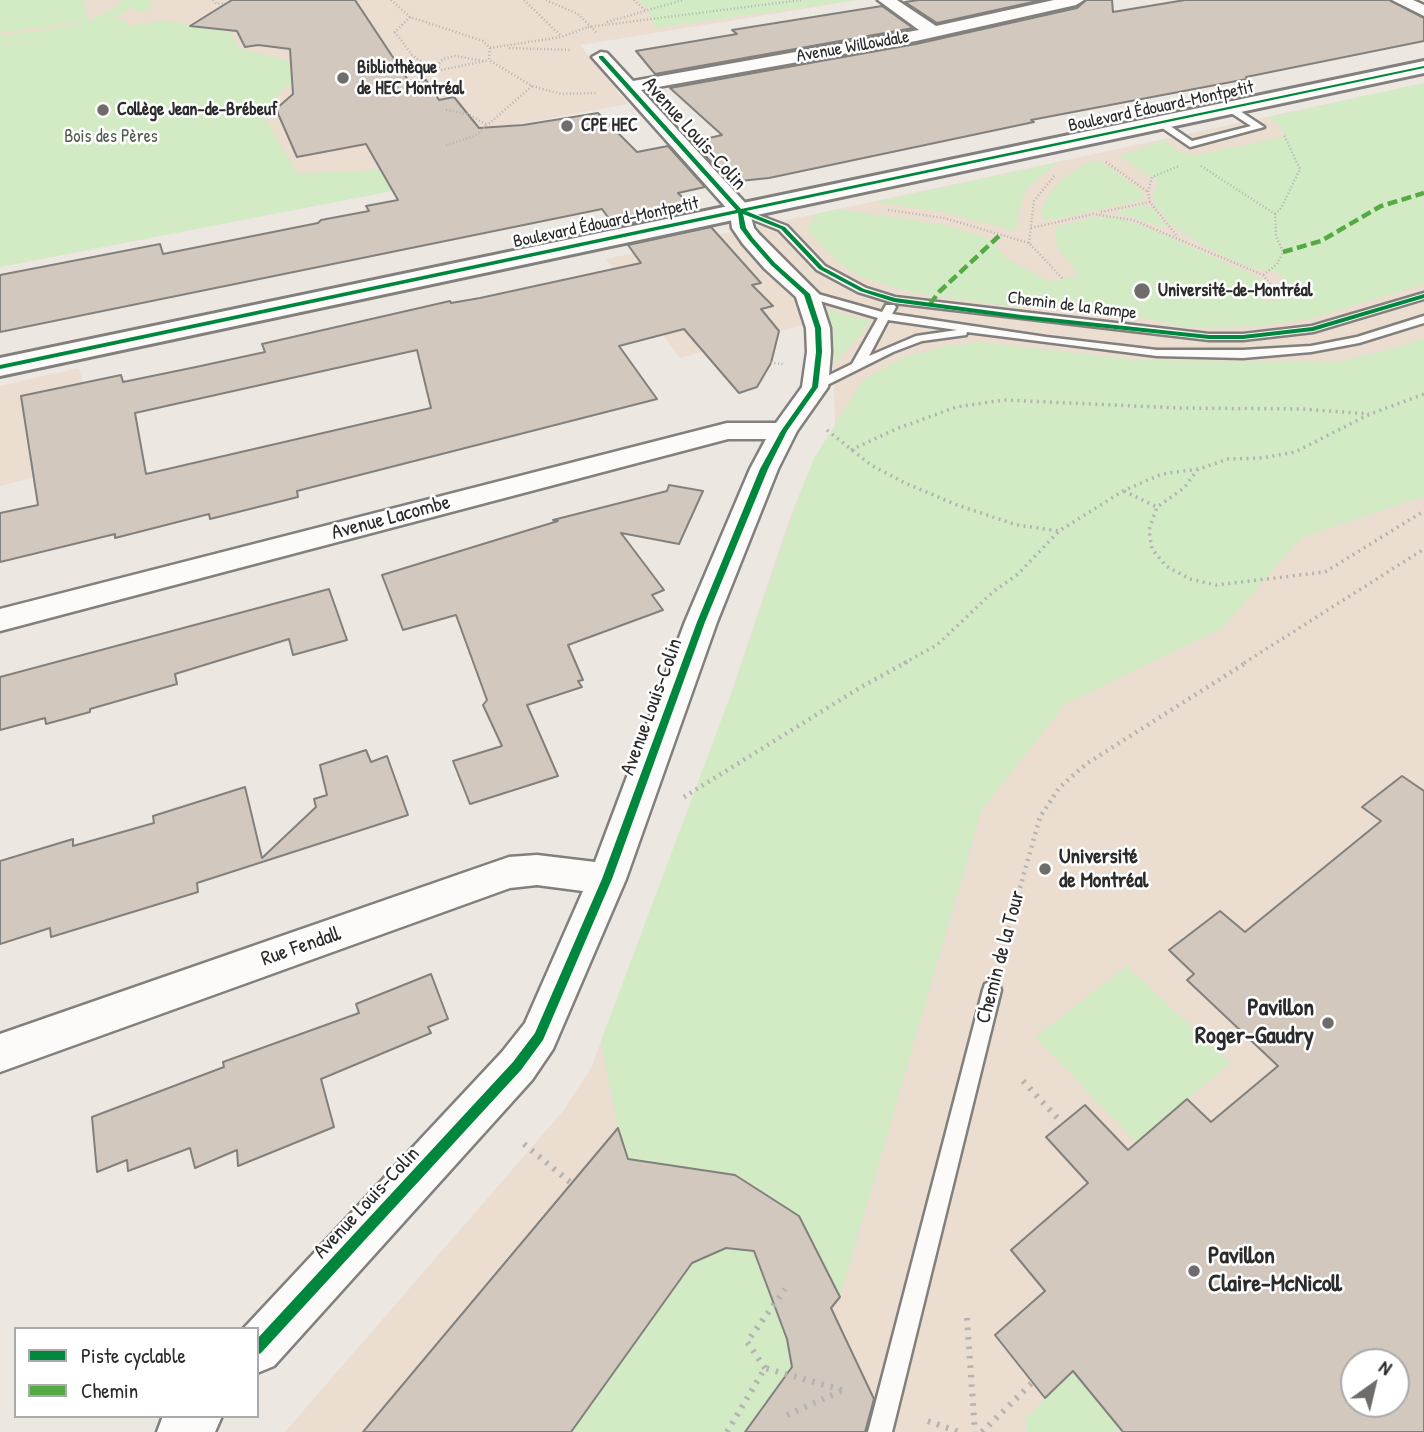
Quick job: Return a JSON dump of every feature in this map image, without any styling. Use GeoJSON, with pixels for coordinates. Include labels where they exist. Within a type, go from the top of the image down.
{"type":"FeatureCollection","features":[{"type":"Feature","properties":{"kind":"street"},"geometry":{"type":"LineString","coordinates":[[886,0],[933,32]]}},
{"type":"Feature","properties":{"kind":"street","name":"Avenue Willowdale"},"geometry":{"type":"LineString","coordinates":[[629,88],[933,32],[1076,0]]}},
{"type":"Feature","properties":{"kind":"street"},"geometry":{"type":"LineString","coordinates":[[1400,0],[1424,11]]}},
{"type":"Feature","properties":{"kind":"street","name":"Avenue Louis-Colin"},"geometry":{"type":"LineString","coordinates":[[259,1347],[524,1056],[545,1024],[607,879],[701,622],[764,469],[784,431],[815,387],[819,352],[818,328],[807,294],[773,264],[751,239],[743,228],[740,211],[601,57]]}},
{"type":"Feature","properties":{"kind":"street","name":"Boulevard Édouard-Montpetit"},"geometry":{"type":"LineString","coordinates":[[0,368],[1424,67]]}},
{"type":"Feature","properties":{"kind":"street","name":"Avenue Lacombe"},"geometry":{"type":"LineString","coordinates":[[0,620],[727,431],[784,431]]}},
{"type":"Feature","properties":{"kind":"street","name":"Rue Fendall"},"geometry":{"type":"LineString","coordinates":[[0,1053],[509,873],[537,870],[607,879]]}},
{"type":"Feature","properties":{"kind":"street"},"geometry":{"type":"LineString","coordinates":[[182,1432],[195,1418]]}},
{"type":"Feature","properties":{"kind":"lane"},"geometry":{"type":"LineString","coordinates":[[1160,123],[1190,144],[1259,127],[1231,109]]}},
{"type":"Feature","properties":{"kind":"lane","name":"Chemin de la Rampe"},"geometry":{"type":"LineString","coordinates":[[740,211],[783,228],[821,268],[836,277],[862,290],[894,300],[1147,331],[1209,337],[1243,337],[1313,329],[1424,296]]}},
{"type":"Feature","properties":{"kind":"lane","name":"Chemin de la Rampe"},"geometry":{"type":"LineString","coordinates":[[807,294],[886,316],[990,332],[1157,352],[1243,354],[1323,347],[1359,340],[1424,319]]}},
{"type":"Feature","properties":{"kind":"lane"},"geometry":{"type":"LineString","coordinates":[[857,366],[894,300]]}},
{"type":"Feature","properties":{"kind":"lane","name":"Chemin de la Rampe"},"geometry":{"type":"LineString","coordinates":[[815,387],[920,338],[949,333],[990,332]]}},
{"type":"Feature","properties":{"kind":"lane","name":"Chemin de la Tour"},"geometry":{"type":"LineString","coordinates":[[880,1432],[992,990]]}},
{"type":"Feature","properties":{"kind":"path"},"geometry":{"type":"LineString","coordinates":[[213,0],[217,5],[225,3]]}},
{"type":"Feature","properties":{"kind":"path"},"geometry":{"type":"LineString","coordinates":[[391,0],[410,17],[478,38],[489,48],[572,50]]}},
{"type":"Feature","properties":{"kind":"path"},"geometry":{"type":"LineString","coordinates":[[524,0],[561,37]]}},
{"type":"Feature","properties":{"kind":"path"},"geometry":{"type":"LineString","coordinates":[[546,0],[578,13],[589,27]]}},
{"type":"Feature","properties":{"kind":"path"},"geometry":{"type":"LineString","coordinates":[[634,0],[647,11]]}},
{"type":"Feature","properties":{"kind":"path"},"geometry":{"type":"LineString","coordinates":[[504,48],[561,37],[683,0]]}},
{"type":"Feature","properties":{"kind":"path"},"geometry":{"type":"LineString","coordinates":[[589,27],[802,0]]}},
{"type":"Feature","properties":{"kind":"path"},"geometry":{"type":"LineString","coordinates":[[410,17],[396,32],[412,55],[426,65]]}},
{"type":"Feature","properties":{"kind":"path"},"geometry":{"type":"LineString","coordinates":[[489,48],[489,60]]}},
{"type":"Feature","properties":{"kind":"path"},"geometry":{"type":"LineString","coordinates":[[437,66],[443,59],[455,56],[485,61]]}},
{"type":"Feature","properties":{"kind":"path"},"geometry":{"type":"LineString","coordinates":[[401,68],[426,65],[437,66],[441,71],[489,60],[532,86],[561,94],[598,93]]}},
{"type":"Feature","properties":{"kind":"path"},"geometry":{"type":"LineString","coordinates":[[446,145],[467,140],[532,86]]}},
{"type":"Feature","properties":{"kind":"path"},"geometry":{"type":"LineString","coordinates":[[446,110],[468,114],[488,125]]}},
{"type":"Feature","properties":{"kind":"path"},"geometry":{"type":"LineString","coordinates":[[1263,275],[1277,264],[1283,252],[1276,236],[1275,214],[1281,208],[1300,169],[1284,135]]}},
{"type":"Feature","properties":{"kind":"path"},"geometry":{"type":"LineString","coordinates":[[1105,160],[1148,192]]}},
{"type":"Feature","properties":{"kind":"path"},"geometry":{"type":"LineString","coordinates":[[1193,161],[1275,214]]}},
{"type":"Feature","properties":{"kind":"path"},"geometry":{"type":"LineString","coordinates":[[1177,237],[1150,202],[1148,192],[1152,177],[1187,163]]}},
{"type":"Feature","properties":{"kind":"path"},"geometry":{"type":"LineString","coordinates":[[1029,243],[1034,201],[1041,189],[1060,172]]}},
{"type":"Feature","properties":{"kind":"path"},"geometry":{"type":"LineString","coordinates":[[1031,228],[1150,202]]}},
{"type":"Feature","properties":{"kind":"path"},"geometry":{"type":"LineString","coordinates":[[881,209],[944,218],[1029,243],[1063,278]]}},
{"type":"Feature","properties":{"kind":"path"},"geometry":{"type":"LineString","coordinates":[[1093,214],[1133,220],[1263,275],[1282,299]]}},
{"type":"Feature","properties":{"kind":"path"},"geometry":{"type":"LineString","coordinates":[[684,797],[861,687],[937,645],[993,592],[1018,575],[1059,531],[1123,491],[1162,474],[1199,469],[1228,460],[1295,452],[1370,414],[1424,394]]}},
{"type":"Feature","properties":{"kind":"path"},"geometry":{"type":"LineString","coordinates":[[851,450],[896,429],[956,407],[1004,400],[1180,408],[1303,409],[1370,414]]}},
{"type":"Feature","properties":{"kind":"path"},"geometry":{"type":"LineString","coordinates":[[827,429],[871,465],[905,483],[957,505],[1017,525],[1059,531]]}},
{"type":"Feature","properties":{"kind":"path"},"geometry":{"type":"LineString","coordinates":[[1199,469],[1184,488],[1157,507],[1149,530],[1152,549],[1166,566],[1190,579],[1216,584],[1325,572],[1424,512]]}},
{"type":"Feature","properties":{"kind":"path"},"geometry":{"type":"LineString","coordinates":[[1123,491],[1157,507]]}},
{"type":"Feature","properties":{"kind":"path"},"geometry":{"type":"LineString","coordinates":[[1023,1081],[1062,1123]]}},
{"type":"Feature","properties":{"kind":"path"},"geometry":{"type":"LineString","coordinates":[[524,1144],[571,1183]]}},
{"type":"Feature","properties":{"kind":"path"},"geometry":{"type":"LineString","coordinates":[[785,1289],[747,1342],[765,1368],[842,1390],[787,1415]]}},
{"type":"Feature","properties":{"kind":"path"},"geometry":{"type":"LineString","coordinates":[[967,1318],[975,1432]]}},
{"type":"Feature","properties":{"kind":"path"},"geometry":{"type":"LineString","coordinates":[[727,1432],[765,1368]]}},
{"type":"Feature","properties":{"kind":"path"},"geometry":{"type":"LineString","coordinates":[[982,1432],[1033,1382]]}},
{"type":"Feature","properties":{"kind":"path"},"geometry":{"type":"LineString","coordinates":[[928,1421],[959,1432]]}},
{"type":"Feature","properties":{"kind":"shaded area"},"geometry":{"type":"Polygon","coordinates":[[[0,0],[858,0],[580,45],[628,104],[506,126],[531,164],[0,267],[0,0]]]}},
{"type":"Feature","properties":{"kind":"shaded area","name":"Université de Montréal"},"geometry":{"type":"Polygon","coordinates":[[[1424,83],[1424,1432],[285,1432],[563,1111],[591,1068],[730,697],[790,517],[815,457],[835,425],[832,317],[680,358],[606,259],[1424,83]]]}},
{"type":"Feature","properties":{"kind":"shaded area"},"geometry":{"type":"Polygon","coordinates":[[[79,368],[102,460],[0,486],[0,386],[79,368]]]}},
{"type":"Feature","properties":{"kind":"green space","name":"Bois des Pères"},"geometry":{"type":"Polygon","coordinates":[[[0,0],[83,0],[88,21],[112,10],[123,0],[149,0],[152,9],[137,12],[134,6],[111,20],[125,19],[128,26],[164,20],[231,32],[239,48],[318,68],[284,88],[262,114],[298,173],[531,164],[0,267],[0,44],[72,33],[0,43],[0,36],[87,21],[0,33],[0,0]]]}},
{"type":"Feature","properties":{"kind":"green space"},"geometry":{"type":"Polygon","coordinates":[[[638,0],[857,0],[655,28],[648,9],[638,0]]]}},
{"type":"Feature","properties":{"kind":"green space"},"geometry":{"type":"Polygon","coordinates":[[[1424,83],[1424,284],[1309,319],[1261,326],[1189,328],[1086,306],[1017,307],[913,293],[859,276],[840,264],[805,227],[813,226],[811,221],[816,214],[837,209],[940,224],[985,237],[994,243],[1006,258],[1050,282],[1079,274],[1057,247],[1055,227],[1094,217],[1120,218],[1161,233],[1258,277],[1270,291],[1263,302],[1305,295],[1285,288],[1279,273],[1249,267],[1183,234],[1168,221],[1154,202],[1153,194],[1158,183],[1120,156],[1163,140],[1179,151],[1196,155],[1287,136],[1277,123],[1265,118],[1424,83]]]}},
{"type":"Feature","properties":{"kind":"green space"},"geometry":{"type":"Polygon","coordinates":[[[1100,161],[1142,191],[1144,196],[1141,201],[1046,221],[1041,213],[1047,197],[1061,180],[1088,162],[1100,161]]]}},
{"type":"Feature","properties":{"kind":"green space"},"geometry":{"type":"Polygon","coordinates":[[[1057,163],[1030,185],[1022,200],[1016,228],[1013,230],[943,212],[874,202],[1057,163]]]}},
{"type":"Feature","properties":{"kind":"green space"},"geometry":{"type":"Polygon","coordinates":[[[1144,205],[1153,208],[1166,225],[1164,228],[1114,212],[1144,205]]]}},
{"type":"Feature","properties":{"kind":"green space"},"geometry":{"type":"Polygon","coordinates":[[[830,310],[872,322],[833,365],[834,335],[826,312],[830,310]]]}},
{"type":"Feature","properties":{"kind":"green space"},"geometry":{"type":"Polygon","coordinates":[[[1424,339],[1424,496],[1301,538],[1221,629],[1065,704],[982,809],[840,1297],[799,1216],[735,1175],[628,1159],[618,1128],[601,1041],[730,697],[803,485],[815,457],[863,380],[904,357],[947,346],[981,342],[1140,360],[1335,362],[1424,339]]]}},
{"type":"Feature","properties":{"kind":"green space"},"geometry":{"type":"Polygon","coordinates":[[[1127,966],[1230,1063],[1137,1143],[1035,1037],[1127,966]]]}},
{"type":"Feature","properties":{"kind":"green space"},"geometry":{"type":"Polygon","coordinates":[[[726,1248],[754,1251],[787,1339],[802,1432],[571,1432],[692,1263],[726,1248]]]}},
{"type":"Feature","properties":{"kind":"green space"},"geometry":{"type":"Polygon","coordinates":[[[1073,1371],[1123,1432],[1027,1432],[1025,1419],[1073,1371]]]}},
{"type":"Feature","properties":{"kind":"building"},"geometry":{"type":"Polygon","coordinates":[[[232,0],[355,0],[410,83],[426,80],[439,100],[454,97],[479,128],[523,125],[598,113],[637,152],[668,146],[705,187],[678,193],[695,210],[615,227],[602,209],[0,332],[0,275],[160,244],[163,254],[318,223],[321,220],[369,211],[366,206],[398,200],[366,144],[297,157],[276,109],[293,94],[290,49],[258,45],[245,47],[237,31],[190,26],[232,0]]]}},
{"type":"Feature","properties":{"kind":"building"},"geometry":{"type":"Polygon","coordinates":[[[1042,0],[937,23],[905,2],[1042,0]]]}},
{"type":"Feature","properties":{"kind":"building"},"geometry":{"type":"Polygon","coordinates":[[[1086,0],[1112,0],[1113,12],[1185,0],[1390,0],[1424,18],[1424,41],[1246,77],[1247,79],[1031,120],[1034,122],[769,178],[730,182],[692,142],[722,135],[670,88],[916,44],[1077,8],[1086,0]]]}},
{"type":"Feature","properties":{"kind":"building"},"geometry":{"type":"Polygon","coordinates":[[[882,6],[913,28],[655,74],[636,51],[737,34],[732,30],[882,6]]]}},
{"type":"Feature","properties":{"kind":"building"},"geometry":{"type":"Polygon","coordinates":[[[711,227],[761,283],[752,285],[773,306],[761,309],[779,331],[771,363],[757,387],[739,393],[684,329],[619,346],[657,399],[297,491],[298,497],[210,519],[209,514],[115,538],[115,534],[0,562],[0,513],[38,505],[21,396],[121,375],[123,382],[196,367],[265,352],[262,344],[450,301],[480,298],[641,263],[628,245],[711,227]],[[417,350],[135,413],[146,474],[431,408],[417,350]]]}},
{"type":"Feature","properties":{"kind":"building"},"geometry":{"type":"Polygon","coordinates":[[[669,485],[703,491],[679,544],[621,533],[664,590],[652,595],[663,610],[568,645],[583,680],[578,681],[582,687],[527,705],[558,776],[470,804],[453,761],[502,746],[483,705],[487,700],[456,615],[403,630],[382,575],[558,521],[553,520],[667,491],[669,485]]]}},
{"type":"Feature","properties":{"kind":"building"},"geometry":{"type":"Polygon","coordinates":[[[329,589],[347,640],[293,655],[289,639],[175,674],[177,684],[90,709],[90,712],[46,724],[45,718],[0,730],[0,677],[329,589]]]}},
{"type":"Feature","properties":{"kind":"building"},"geometry":{"type":"Polygon","coordinates":[[[366,750],[371,762],[387,756],[408,815],[197,883],[198,892],[51,937],[50,928],[0,944],[0,861],[73,839],[73,846],[154,823],[153,816],[245,787],[262,858],[316,807],[314,799],[327,795],[320,765],[366,750]]]}},
{"type":"Feature","properties":{"kind":"building"},"geometry":{"type":"Polygon","coordinates":[[[1402,776],[1424,791],[1424,1432],[1123,1432],[1073,1371],[1045,1398],[995,1335],[1045,1291],[1011,1250],[1088,1183],[1046,1137],[1085,1105],[1128,1150],[1187,1099],[1211,1122],[1278,1066],[1187,980],[1194,974],[1169,950],[1220,911],[1245,932],[1381,821],[1362,807],[1402,776]]]}},
{"type":"Feature","properties":{"kind":"building"},"geometry":{"type":"Polygon","coordinates":[[[431,974],[448,1019],[428,1027],[431,1033],[321,1079],[334,1127],[238,1166],[237,1150],[195,1168],[190,1148],[128,1171],[127,1160],[97,1172],[92,1117],[224,1067],[223,1062],[359,1013],[356,1004],[431,974]]]}},
{"type":"Feature","properties":{"kind":"building"},"geometry":{"type":"Polygon","coordinates":[[[618,1128],[628,1159],[735,1175],[799,1216],[840,1297],[831,1308],[874,1399],[865,1432],[745,1432],[792,1367],[787,1339],[754,1251],[726,1248],[692,1263],[571,1432],[363,1432],[618,1128]]]}},
{"type":"Feature","properties":{"kind":"marked path"},"geometry":{"type":"LineString","coordinates":[[1283,252],[1321,241],[1381,206],[1424,193]]}},
{"type":"Feature","properties":{"kind":"marked path"},"geometry":{"type":"LineString","coordinates":[[930,304],[939,292],[1000,235]]}},
{"type":"Feature","properties":{"kind":"cycle path"},"geometry":{"type":"LineString","coordinates":[[259,1347],[517,1066],[539,1036],[607,879],[701,622],[764,469],[784,431],[815,387],[819,352],[818,328],[807,294],[773,264],[751,239],[743,228],[740,211],[601,57]]}},
{"type":"Feature","properties":{"kind":"cycle path"},"geometry":{"type":"LineString","coordinates":[[0,367],[1424,67]]}},
{"type":"Feature","properties":{"kind":"cycle path"},"geometry":{"type":"LineString","coordinates":[[740,211],[783,228],[821,268],[862,290],[894,300],[1022,317],[1209,337],[1243,337],[1313,329],[1424,296]]}},
{"type":"Feature","properties":{"kind":"place","name":"Bibliothèque de HEC Montréal"},"geometry":{"type":"Point","coordinates":[343,78]}},
{"type":"Feature","properties":{"kind":"place","name":"Collège Jean-de-Brébeuf"},"geometry":{"type":"Point","coordinates":[103,110]}},
{"type":"Feature","properties":{"kind":"place","name":"CPE HEC"},"geometry":{"type":"Point","coordinates":[567,126]}},
{"type":"Feature","properties":{"kind":"place","name":"Université-de-Montréal"},"geometry":{"type":"Point","coordinates":[1142,291]}},
{"type":"Feature","properties":{"kind":"place","name":"Université de Montréal"},"geometry":{"type":"Point","coordinates":[1045,869]}},
{"type":"Feature","properties":{"kind":"place","name":"Pavillon Roger-Gaudry"},"geometry":{"type":"Point","coordinates":[1328,1023]}},
{"type":"Feature","properties":{"kind":"place","name":"Pavillon Claire-McNicoll"},"geometry":{"type":"Point","coordinates":[1194,1271]}}]}
